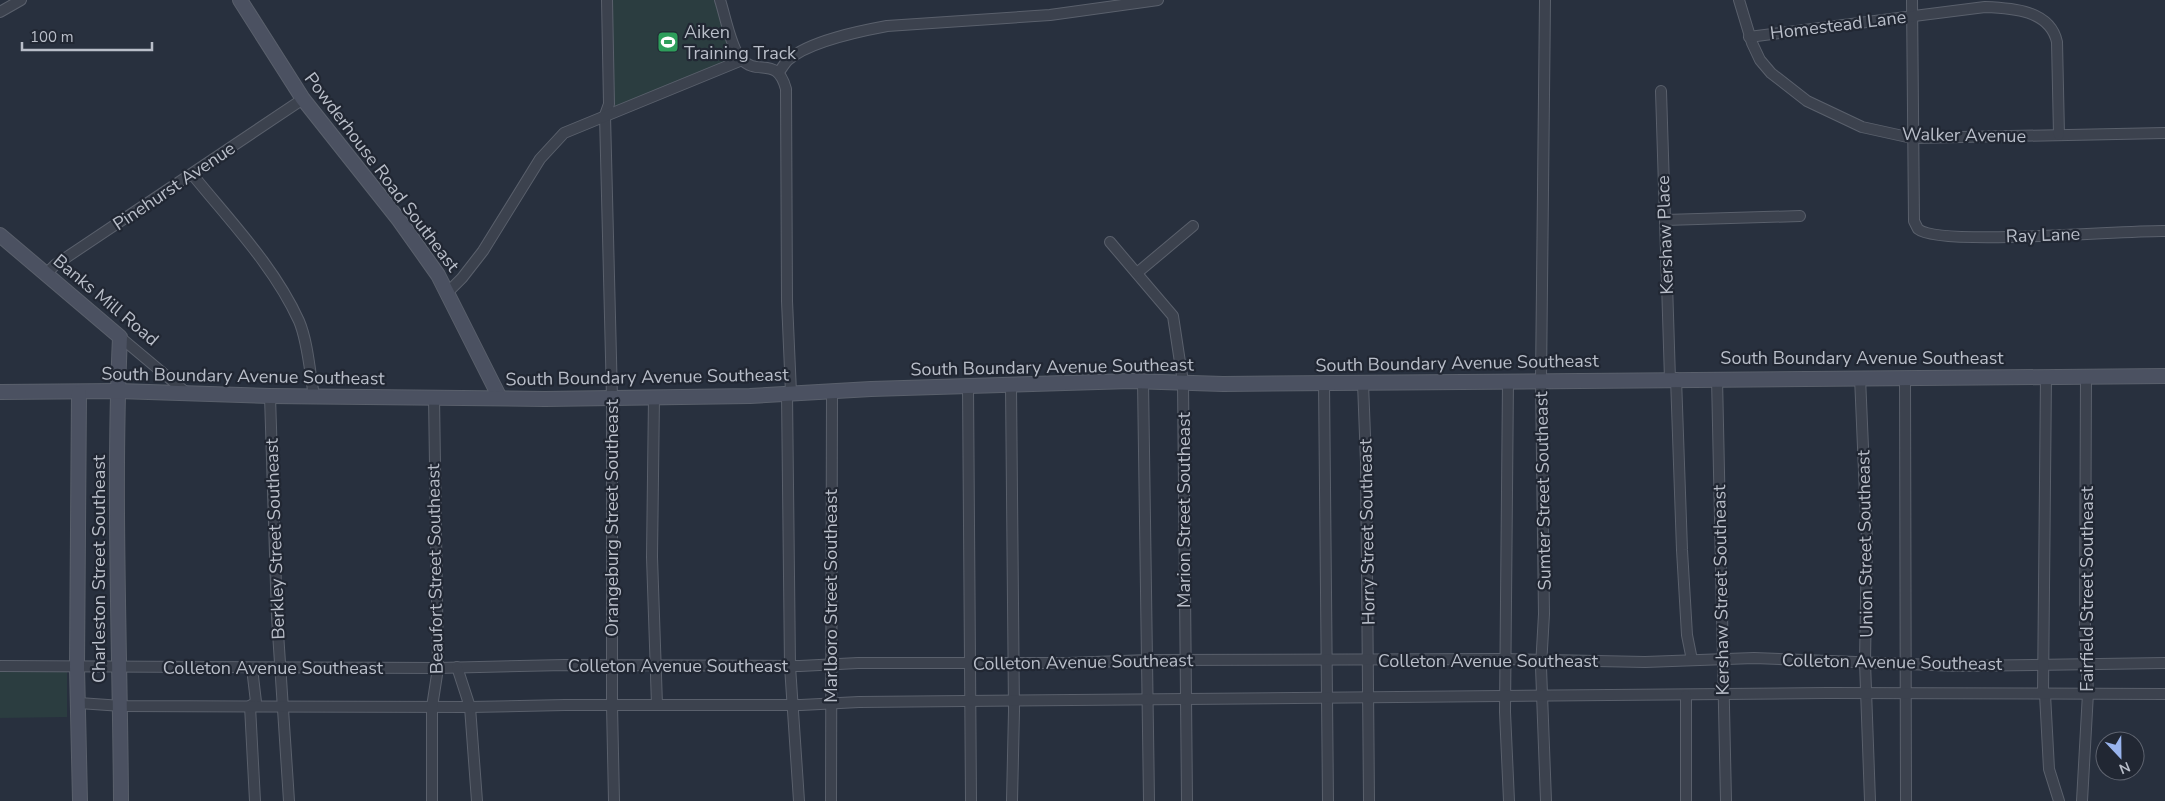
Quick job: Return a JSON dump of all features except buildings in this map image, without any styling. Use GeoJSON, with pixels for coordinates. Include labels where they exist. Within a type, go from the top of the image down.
{"type":"FeatureCollection","features":[{"type":"Feature","properties":{"kind":"street"},"geometry":{"type":"LineString","coordinates":[[0,12],[21,0]]}},
{"type":"Feature","properties":{"kind":"street","name":"Powderhouse Road Southeast"},"geometry":{"type":"LineString","coordinates":[[240,0],[303,99],[417,244],[448,292],[500,398]]}},
{"type":"Feature","properties":{"kind":"street","name":"Orangeburg Street Southeast"},"geometry":{"type":"LineString","coordinates":[[607,0],[609,104],[605,115],[612,398],[612,705],[614,801]]}},
{"type":"Feature","properties":{"kind":"street"},"geometry":{"type":"LineString","coordinates":[[720,0],[734,43],[742,60],[749,65],[776,69],[786,89],[790,666],[791,705],[799,801]]}},
{"type":"Feature","properties":{"kind":"street"},"geometry":{"type":"LineString","coordinates":[[779,72],[788,59],[809,48],[841,36],[887,26],[1050,15],[1158,0]]}},
{"type":"Feature","properties":{"kind":"street","name":"Sumter Street Southeast"},"geometry":{"type":"LineString","coordinates":[[1545,0],[1541,381],[1544,614],[1542,660],[1546,801]]}},
{"type":"Feature","properties":{"kind":"street","name":"Walker Avenue"},"geometry":{"type":"LineString","coordinates":[[1739,0],[1749,37],[1760,60],[1771,73],[1807,101],[1862,127],[1912,138],[2165,133]]}},
{"type":"Feature","properties":{"kind":"street"},"geometry":{"type":"LineString","coordinates":[[1912,0],[1912,138]]}},
{"type":"Feature","properties":{"kind":"street","name":"Homestead Lane"},"geometry":{"type":"LineString","coordinates":[[1749,37],[1985,7],[2011,8],[2033,14],[2050,24],[2057,42],[2059,135]]}},
{"type":"Feature","properties":{"kind":"street"},"geometry":{"type":"LineString","coordinates":[[448,292],[462,278],[483,251],[523,185],[552,144],[564,133],[742,60]]}},
{"type":"Feature","properties":{"kind":"street","name":"Kershaw Place"},"geometry":{"type":"LineString","coordinates":[[1661,92],[1665,220],[1674,379]]}},
{"type":"Feature","properties":{"kind":"street","name":"Pinehurst Avenue"},"geometry":{"type":"LineString","coordinates":[[46,274],[56,265],[303,99]]}},
{"type":"Feature","properties":{"kind":"street","name":"Ray Lane"},"geometry":{"type":"LineString","coordinates":[[1912,138],[1914,220],[1921,231],[1937,236],[2017,236],[2165,231]]}},
{"type":"Feature","properties":{"kind":"street"},"geometry":{"type":"LineString","coordinates":[[192,174],[273,274],[287,297],[300,323],[314,396]]}},
{"type":"Feature","properties":{"kind":"street"},"geometry":{"type":"LineString","coordinates":[[1665,220],[1800,216]]}},
{"type":"Feature","properties":{"kind":"street"},"geometry":{"type":"LineString","coordinates":[[1137,273],[1193,226]]}},
{"type":"Feature","properties":{"kind":"street","name":"Banks Mill Road"},"geometry":{"type":"LineString","coordinates":[[0,235],[188,394]]}},
{"type":"Feature","properties":{"kind":"street","name":"Marion Street Southeast"},"geometry":{"type":"LineString","coordinates":[[1110,242],[1173,316],[1183,382],[1184,660],[1187,801]]}},
{"type":"Feature","properties":{"kind":"street","name":"Charleston Street Southeast"},"geometry":{"type":"LineString","coordinates":[[120,336],[118,391],[118,667],[121,801]]}},
{"type":"Feature","properties":{"kind":"street"},"geometry":{"type":"LineString","coordinates":[[2046,376],[2043,664],[2049,769],[2059,801]]}},
{"type":"Feature","properties":{"kind":"street","name":"Fairfield Street Southeast"},"geometry":{"type":"LineString","coordinates":[[2082,801],[2088,693],[2086,376]]}},
{"type":"Feature","properties":{"kind":"street","name":"South Boundary Avenue Southeast"},"geometry":{"type":"LineString","coordinates":[[0,392],[79,393],[118,391],[270,396],[612,398],[789,394],[1143,381],[1363,383],[1717,378],[2165,376]]}},
{"type":"Feature","properties":{"kind":"street"},"geometry":{"type":"LineString","coordinates":[[1905,377],[1906,801]]}},
{"type":"Feature","properties":{"kind":"street","name":"Kershaw Street Southeast"},"geometry":{"type":"LineString","coordinates":[[1717,378],[1726,801]]}},
{"type":"Feature","properties":{"kind":"street","name":"Union Street Southeast"},"geometry":{"type":"LineString","coordinates":[[1860,378],[1867,541],[1866,693],[1870,801]]}},
{"type":"Feature","properties":{"kind":"street","name":"Kershaw Street Southeast"},"geometry":{"type":"LineString","coordinates":[[1674,379],[1687,635],[1692,660]]}},
{"type":"Feature","properties":{"kind":"street","name":"Marion Street Southeast"},"geometry":{"type":"LineString","coordinates":[[1143,381],[1149,801]]}},
{"type":"Feature","properties":{"kind":"street","name":"Sumter Street Southeast"},"geometry":{"type":"LineString","coordinates":[[1508,381],[1505,696],[1510,801]]}},
{"type":"Feature","properties":{"kind":"street"},"geometry":{"type":"LineString","coordinates":[[1324,383],[1328,801]]}},
{"type":"Feature","properties":{"kind":"street","name":"Horry Street Southeast"},"geometry":{"type":"LineString","coordinates":[[1363,383],[1366,462],[1369,801]]}},
{"type":"Feature","properties":{"kind":"street"},"geometry":{"type":"LineString","coordinates":[[1011,386],[1014,702],[1012,801]]}},
{"type":"Feature","properties":{"kind":"street"},"geometry":{"type":"LineString","coordinates":[[968,387],[971,801]]}},
{"type":"Feature","properties":{"kind":"street","name":"Marlboro Street Southeast"},"geometry":{"type":"LineString","coordinates":[[831,801],[832,391]]}},
{"type":"Feature","properties":{"kind":"street","name":"Charleston Street Southeast"},"geometry":{"type":"LineString","coordinates":[[79,393],[77,667],[80,801]]}},
{"type":"Feature","properties":{"kind":"street","name":"Berkley Street Southeast"},"geometry":{"type":"LineString","coordinates":[[270,396],[277,617],[289,801]]}},
{"type":"Feature","properties":{"kind":"street","name":"Beaufort Street Southeast"},"geometry":{"type":"LineString","coordinates":[[432,801],[432,707],[438,668],[434,397]]}},
{"type":"Feature","properties":{"kind":"street"},"geometry":{"type":"LineString","coordinates":[[654,397],[652,557],[657,705]]}},
{"type":"Feature","properties":{"kind":"street","name":"Colleton Avenue Southeast"},"geometry":{"type":"LineString","coordinates":[[0,666],[438,668],[612,665],[790,666],[1148,660],[1506,659],[1722,659],[1959,666],[2165,663]]}},
{"type":"Feature","properties":{"kind":"street","name":"Beaufort Street Southeast"},"geometry":{"type":"LineString","coordinates":[[457,667],[470,707],[477,801]]}},
{"type":"Feature","properties":{"kind":"street"},"geometry":{"type":"LineString","coordinates":[[252,668],[256,702],[250,706],[255,801]]}},
{"type":"Feature","properties":{"kind":"street","name":"Colleton Avenue Southeast"},"geometry":{"type":"LineString","coordinates":[[78,703],[284,707],[470,707],[1723,694],[2165,694]]}},
{"type":"Feature","properties":{"kind":"street","name":"Kershaw Street Southeast"},"geometry":{"type":"LineString","coordinates":[[1686,695],[1686,801]]}},
{"type":"Feature","properties":{"kind":"shaded area","name":"Aiken Training Track"},"geometry":{"type":"Polygon","coordinates":[[[606,0],[714,0],[734,58],[611,108],[606,0]]]}},
{"type":"Feature","properties":{"kind":"shaded area"},"geometry":{"type":"Polygon","coordinates":[[[0,672],[67,672],[67,717],[0,718],[0,672]]]}},
{"type":"Feature","properties":{"kind":"place","name":"Aiken Training Track"},"geometry":{"type":"Point","coordinates":[668,42]}}]}
